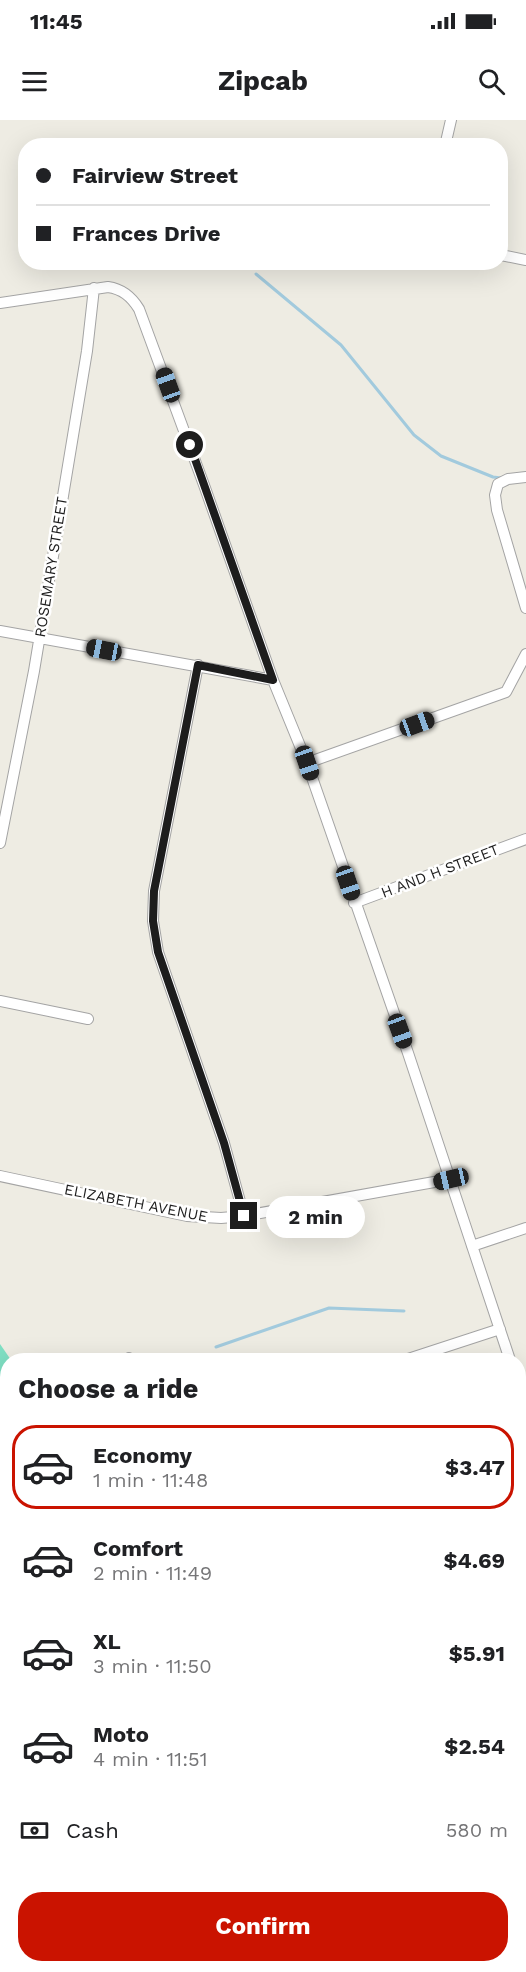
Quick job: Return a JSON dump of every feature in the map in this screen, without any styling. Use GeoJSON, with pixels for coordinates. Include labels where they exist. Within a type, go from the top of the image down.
{"type":"FeatureCollection","features":[{"type":"Feature","properties":{"kind":"street"},"geometry":{"type":"LineString","coordinates":[[447,138],[451,120]]}},
{"type":"Feature","properties":{"kind":"street"},"geometry":{"type":"LineString","coordinates":[[508,256],[526,260]]}},
{"type":"Feature","properties":{"kind":"street"},"geometry":{"type":"LineString","coordinates":[[0,303],[108,287],[123,291],[139,309],[273,680],[307,763],[451,1179],[508,1353]]}},
{"type":"Feature","properties":{"kind":"street","name":"ROSEMARY STREET"},"geometry":{"type":"LineString","coordinates":[[0,843],[40,638],[87,351],[94,288]]}},
{"type":"Feature","properties":{"kind":"street"},"geometry":{"type":"LineString","coordinates":[[526,477],[508,478],[498,484],[495,495],[497,510],[526,608]]}},
{"type":"Feature","properties":{"kind":"street"},"geometry":{"type":"LineString","coordinates":[[0,631],[273,680]]}},
{"type":"Feature","properties":{"kind":"street"},"geometry":{"type":"LineString","coordinates":[[307,763],[506,692],[526,654]]}},
{"type":"Feature","properties":{"kind":"street"},"geometry":{"type":"LineString","coordinates":[[198,665],[154,891],[153,921],[158,952],[224,1143],[244,1216]]}},
{"type":"Feature","properties":{"kind":"street","name":"H AND H STREET"},"geometry":{"type":"LineString","coordinates":[[354,903],[526,838]]}},
{"type":"Feature","properties":{"kind":"street"},"geometry":{"type":"LineString","coordinates":[[0,1001],[88,1019]]}},
{"type":"Feature","properties":{"kind":"street","name":"ELIZABETH AVENUE"},"geometry":{"type":"LineString","coordinates":[[0,1176],[187,1216],[221,1218],[244,1216],[451,1179]]}},
{"type":"Feature","properties":{"kind":"street"},"geometry":{"type":"LineString","coordinates":[[472,1246],[526,1228]]}},
{"type":"Feature","properties":{"kind":"street"},"geometry":{"type":"LineString","coordinates":[[426,1353],[500,1329]]}},
{"type":"Feature","properties":{"kind":"green space"},"geometry":{"type":"Polygon","coordinates":[[[0,1344],[6,1353],[0,1353],[0,1344]]]}},
{"type":"Feature","properties":{"kind":"waterway"},"geometry":{"type":"LineString","coordinates":[[256,274],[341,345],[414,435],[441,456],[493,477],[501,478]]}},
{"type":"Feature","properties":{"kind":"waterway"},"geometry":{"type":"LineString","coordinates":[[216,1347],[329,1308],[404,1311]]}},
{"type":"Feature","properties":{"kind":"route"},"geometry":{"type":"LineString","coordinates":[[190,445],[273,680],[198,665],[154,891],[153,921],[158,952],[224,1143],[242,1200],[244,1216]]}}]}
